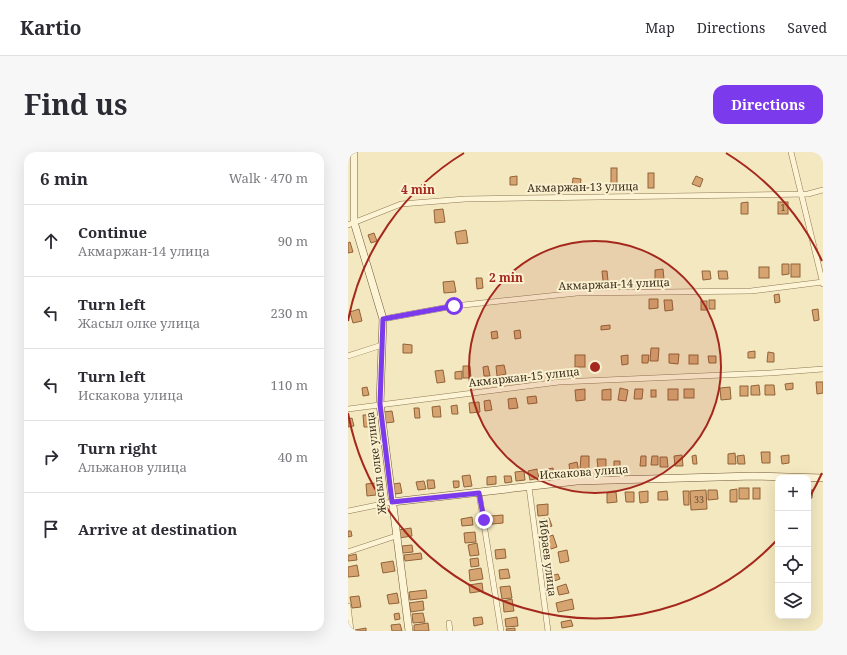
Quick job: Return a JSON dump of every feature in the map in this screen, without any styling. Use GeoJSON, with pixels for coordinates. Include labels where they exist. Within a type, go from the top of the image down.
{"type":"FeatureCollection","features":[{"type":"Feature","properties":{"kind":"street","name":"Жасыл олке улица"},"geometry":{"type":"LineString","coordinates":[[354,152],[351,224],[383,319],[380,404],[409,631]]}},
{"type":"Feature","properties":{"kind":"street"},"geometry":{"type":"LineString","coordinates":[[791,152],[823,283]]}},
{"type":"Feature","properties":{"kind":"street","name":"Акмаржан-13 улица"},"geometry":{"type":"LineString","coordinates":[[351,224],[402,204],[465,199],[801,194],[823,190]]}},
{"type":"Feature","properties":{"kind":"street","name":"Акмаржан-14 улица"},"geometry":{"type":"LineString","coordinates":[[383,319],[454,306],[577,293],[751,291],[823,283]]}},
{"type":"Feature","properties":{"kind":"street"},"geometry":{"type":"LineString","coordinates":[[348,356],[382,345]]}},
{"type":"Feature","properties":{"kind":"street","name":"Акмаржан-15 улица"},"geometry":{"type":"LineString","coordinates":[[348,409],[559,382],[770,373],[823,369]]}},
{"type":"Feature","properties":{"kind":"street","name":"Искакова улица"},"geometry":{"type":"LineString","coordinates":[[348,511],[392,502],[577,481],[746,476],[823,478]]}},
{"type":"Feature","properties":{"kind":"street","name":"Ибраев улица"},"geometry":{"type":"LineString","coordinates":[[529,487],[548,631]]}},
{"type":"Feature","properties":{"kind":"street"},"geometry":{"type":"LineString","coordinates":[[479,493],[501,631]]}},
{"type":"Feature","properties":{"kind":"street"},"geometry":{"type":"LineString","coordinates":[[348,552],[396,536]]}},
{"type":"Feature","properties":{"kind":"street"},"geometry":{"type":"LineString","coordinates":[[348,606],[351,631]]}},
{"type":"Feature","properties":{"kind":"street"},"geometry":{"type":"LineString","coordinates":[[449,623],[450,631]]}},
{"type":"Feature","properties":{"kind":"building"},"geometry":{"type":"Polygon","coordinates":[[[611,168],[617,168],[617,184],[611,184],[611,168]]]}},
{"type":"Feature","properties":{"kind":"building"},"geometry":{"type":"Polygon","coordinates":[[[648,173],[654,173],[654,188],[648,188],[648,173]]]}},
{"type":"Feature","properties":{"kind":"building"},"geometry":{"type":"Polygon","coordinates":[[[517,176],[517,185],[510,185],[510,177],[517,176]]]}},
{"type":"Feature","properties":{"kind":"building"},"geometry":{"type":"Polygon","coordinates":[[[696,176],[703,179],[700,187],[692,184],[696,176]]]}},
{"type":"Feature","properties":{"kind":"building"},"geometry":{"type":"Polygon","coordinates":[[[573,178],[581,179],[580,188],[572,187],[573,178]]]}},
{"type":"Feature","properties":{"kind":"building"},"geometry":{"type":"Polygon","coordinates":[[[748,202],[748,214],[741,214],[741,203],[748,202]]]}},
{"type":"Feature","properties":{"kind":"building"},"geometry":{"type":"Polygon","coordinates":[[[778,202],[788,202],[788,214],[778,214],[778,202]]]}},
{"type":"Feature","properties":{"kind":"building"},"geometry":{"type":"Polygon","coordinates":[[[443,209],[445,222],[435,223],[434,210],[443,209]]]}},
{"type":"Feature","properties":{"kind":"building"},"geometry":{"type":"Polygon","coordinates":[[[466,230],[468,243],[457,244],[455,232],[466,230]]]}},
{"type":"Feature","properties":{"kind":"building"},"geometry":{"type":"Polygon","coordinates":[[[374,233],[377,241],[371,243],[368,235],[374,233]]]}},
{"type":"Feature","properties":{"kind":"building"},"geometry":{"type":"Polygon","coordinates":[[[350,242],[353,252],[348,253],[348,243],[350,242]]]}},
{"type":"Feature","properties":{"kind":"building"},"geometry":{"type":"Polygon","coordinates":[[[782,264],[789,264],[789,274],[782,275],[782,264]]]}},
{"type":"Feature","properties":{"kind":"building"},"geometry":{"type":"Polygon","coordinates":[[[791,264],[800,264],[800,277],[791,277],[791,264]]]}},
{"type":"Feature","properties":{"kind":"building"},"geometry":{"type":"Polygon","coordinates":[[[759,267],[769,267],[769,278],[759,278],[759,267]]]}},
{"type":"Feature","properties":{"kind":"building"},"geometry":{"type":"Polygon","coordinates":[[[663,269],[664,279],[655,280],[655,270],[663,269]]]}},
{"type":"Feature","properties":{"kind":"building"},"geometry":{"type":"Polygon","coordinates":[[[602,271],[607,271],[608,281],[603,281],[602,271]]]}},
{"type":"Feature","properties":{"kind":"building"},"geometry":{"type":"Polygon","coordinates":[[[702,271],[710,271],[711,279],[703,280],[702,271]]]}},
{"type":"Feature","properties":{"kind":"building"},"geometry":{"type":"Polygon","coordinates":[[[718,271],[727,271],[728,279],[719,279],[718,271]]]}},
{"type":"Feature","properties":{"kind":"building"},"geometry":{"type":"Polygon","coordinates":[[[476,278],[482,278],[483,288],[477,289],[476,278]]]}},
{"type":"Feature","properties":{"kind":"building"},"geometry":{"type":"Polygon","coordinates":[[[454,281],[456,292],[444,293],[443,282],[454,281]]]}},
{"type":"Feature","properties":{"kind":"building"},"geometry":{"type":"Polygon","coordinates":[[[779,294],[780,302],[775,303],[774,295],[779,294]]]}},
{"type":"Feature","properties":{"kind":"building"},"geometry":{"type":"Polygon","coordinates":[[[649,299],[658,299],[658,308],[649,309],[649,299]]]}},
{"type":"Feature","properties":{"kind":"building"},"geometry":{"type":"Polygon","coordinates":[[[664,300],[672,300],[673,310],[665,311],[664,300]]]}},
{"type":"Feature","properties":{"kind":"building"},"geometry":{"type":"Polygon","coordinates":[[[709,300],[715,300],[715,309],[709,309],[709,300]]]}},
{"type":"Feature","properties":{"kind":"building"},"geometry":{"type":"Polygon","coordinates":[[[701,301],[707,301],[707,310],[701,310],[701,301]]]}},
{"type":"Feature","properties":{"kind":"building"},"geometry":{"type":"Polygon","coordinates":[[[359,309],[362,321],[353,323],[350,312],[359,309]]]}},
{"type":"Feature","properties":{"kind":"building"},"geometry":{"type":"Polygon","coordinates":[[[818,309],[819,320],[814,321],[812,310],[818,309]]]}},
{"type":"Feature","properties":{"kind":"building"},"geometry":{"type":"Polygon","coordinates":[[[610,325],[610,329],[601,330],[601,326],[610,325]]]}},
{"type":"Feature","properties":{"kind":"building"},"geometry":{"type":"Polygon","coordinates":[[[520,330],[521,338],[515,339],[514,331],[520,330]]]}},
{"type":"Feature","properties":{"kind":"building"},"geometry":{"type":"Polygon","coordinates":[[[497,331],[498,338],[492,339],[491,332],[497,331]]]}},
{"type":"Feature","properties":{"kind":"building"},"geometry":{"type":"Polygon","coordinates":[[[403,344],[412,345],[412,353],[403,353],[403,344]]]}},
{"type":"Feature","properties":{"kind":"building"},"geometry":{"type":"Polygon","coordinates":[[[651,348],[659,348],[658,361],[650,361],[651,348]]]}},
{"type":"Feature","properties":{"kind":"building"},"geometry":{"type":"Polygon","coordinates":[[[755,351],[755,358],[748,358],[748,352],[755,351]]]}},
{"type":"Feature","properties":{"kind":"building"},"geometry":{"type":"Polygon","coordinates":[[[768,352],[774,353],[774,362],[767,362],[768,352]]]}},
{"type":"Feature","properties":{"kind":"building"},"geometry":{"type":"Polygon","coordinates":[[[669,354],[679,354],[678,364],[669,363],[669,354]]]}},
{"type":"Feature","properties":{"kind":"building"},"geometry":{"type":"Polygon","coordinates":[[[575,355],[585,355],[585,367],[575,367],[575,355]]]}},
{"type":"Feature","properties":{"kind":"building"},"geometry":{"type":"Polygon","coordinates":[[[628,355],[628,364],[622,365],[621,356],[628,355]]]}},
{"type":"Feature","properties":{"kind":"building"},"geometry":{"type":"Polygon","coordinates":[[[642,355],[649,355],[648,363],[642,363],[642,355]]]}},
{"type":"Feature","properties":{"kind":"building"},"geometry":{"type":"Polygon","coordinates":[[[689,355],[698,355],[698,364],[689,364],[689,355]]]}},
{"type":"Feature","properties":{"kind":"building"},"geometry":{"type":"Polygon","coordinates":[[[708,356],[716,356],[716,363],[709,363],[708,356]]]}},
{"type":"Feature","properties":{"kind":"building"},"geometry":{"type":"Polygon","coordinates":[[[504,365],[506,374],[497,376],[496,366],[504,365]]]}},
{"type":"Feature","properties":{"kind":"building"},"geometry":{"type":"Polygon","coordinates":[[[463,366],[470,366],[471,378],[463,378],[463,366]]]}},
{"type":"Feature","properties":{"kind":"building"},"geometry":{"type":"Polygon","coordinates":[[[488,366],[490,376],[484,376],[483,367],[488,366]]]}},
{"type":"Feature","properties":{"kind":"building"},"geometry":{"type":"Polygon","coordinates":[[[443,370],[445,382],[437,383],[435,371],[443,370]]]}},
{"type":"Feature","properties":{"kind":"building"},"geometry":{"type":"Polygon","coordinates":[[[462,371],[462,379],[455,379],[455,372],[462,371]]]}},
{"type":"Feature","properties":{"kind":"building"},"geometry":{"type":"Polygon","coordinates":[[[816,382],[823,382],[823,393],[817,394],[816,382]]]}},
{"type":"Feature","properties":{"kind":"building"},"geometry":{"type":"Polygon","coordinates":[[[793,383],[793,389],[786,390],[785,384],[793,383]]]}},
{"type":"Feature","properties":{"kind":"building"},"geometry":{"type":"Polygon","coordinates":[[[759,385],[760,395],[751,395],[751,386],[759,385]]]}},
{"type":"Feature","properties":{"kind":"building"},"geometry":{"type":"Polygon","coordinates":[[[765,385],[774,385],[775,395],[765,395],[765,385]]]}},
{"type":"Feature","properties":{"kind":"building"},"geometry":{"type":"Polygon","coordinates":[[[740,386],[748,386],[748,396],[740,396],[740,386]]]}},
{"type":"Feature","properties":{"kind":"building"},"geometry":{"type":"Polygon","coordinates":[[[367,387],[369,395],[363,396],[362,388],[367,387]]]}},
{"type":"Feature","properties":{"kind":"building"},"geometry":{"type":"Polygon","coordinates":[[[730,387],[731,399],[721,400],[720,388],[730,387]]]}},
{"type":"Feature","properties":{"kind":"building"},"geometry":{"type":"Polygon","coordinates":[[[620,388],[628,390],[626,401],[618,400],[620,388]]]}},
{"type":"Feature","properties":{"kind":"building"},"geometry":{"type":"Polygon","coordinates":[[[585,389],[585,400],[576,401],[575,390],[585,389]]]}},
{"type":"Feature","properties":{"kind":"building"},"geometry":{"type":"Polygon","coordinates":[[[611,389],[611,400],[602,400],[602,390],[611,389]]]}},
{"type":"Feature","properties":{"kind":"building"},"geometry":{"type":"Polygon","coordinates":[[[635,389],[643,389],[642,399],[634,399],[635,389]]]}},
{"type":"Feature","properties":{"kind":"building"},"geometry":{"type":"Polygon","coordinates":[[[668,389],[678,389],[678,400],[668,400],[668,389]]]}},
{"type":"Feature","properties":{"kind":"building"},"geometry":{"type":"Polygon","coordinates":[[[684,389],[694,389],[694,398],[684,398],[684,389]]]}},
{"type":"Feature","properties":{"kind":"building"},"geometry":{"type":"Polygon","coordinates":[[[651,390],[656,390],[656,397],[651,397],[651,390]]]}},
{"type":"Feature","properties":{"kind":"building"},"geometry":{"type":"Polygon","coordinates":[[[536,396],[537,403],[528,404],[527,397],[536,396]]]}},
{"type":"Feature","properties":{"kind":"building"},"geometry":{"type":"Polygon","coordinates":[[[516,398],[518,408],[509,409],[508,399],[516,398]]]}},
{"type":"Feature","properties":{"kind":"building"},"geometry":{"type":"Polygon","coordinates":[[[490,400],[492,410],[485,411],[484,401],[490,400]]]}},
{"type":"Feature","properties":{"kind":"building"},"geometry":{"type":"Polygon","coordinates":[[[479,402],[480,412],[470,413],[469,403],[479,402]]]}},
{"type":"Feature","properties":{"kind":"building"},"geometry":{"type":"Polygon","coordinates":[[[457,405],[458,414],[452,414],[451,406],[457,405]]]}},
{"type":"Feature","properties":{"kind":"building"},"geometry":{"type":"Polygon","coordinates":[[[440,406],[441,417],[433,417],[432,407],[440,406]]]}},
{"type":"Feature","properties":{"kind":"building"},"geometry":{"type":"Polygon","coordinates":[[[414,408],[419,408],[420,418],[415,418],[414,408]]]}},
{"type":"Feature","properties":{"kind":"building"},"geometry":{"type":"Polygon","coordinates":[[[392,411],[394,422],[385,423],[383,412],[392,411]]]}},
{"type":"Feature","properties":{"kind":"building"},"geometry":{"type":"Polygon","coordinates":[[[363,415],[371,415],[372,427],[364,427],[363,415]]]}},
{"type":"Feature","properties":{"kind":"building"},"geometry":{"type":"Polygon","coordinates":[[[352,418],[354,426],[348,427],[348,419],[352,418]]]}},
{"type":"Feature","properties":{"kind":"building"},"geometry":{"type":"Polygon","coordinates":[[[761,452],[770,452],[770,463],[762,463],[761,452]]]}},
{"type":"Feature","properties":{"kind":"building"},"geometry":{"type":"Polygon","coordinates":[[[735,453],[736,464],[728,464],[728,454],[735,453]]]}},
{"type":"Feature","properties":{"kind":"building"},"geometry":{"type":"Polygon","coordinates":[[[682,455],[683,466],[675,466],[674,456],[682,455]]]}},
{"type":"Feature","properties":{"kind":"building"},"geometry":{"type":"Polygon","coordinates":[[[696,455],[697,464],[693,464],[692,456],[696,455]]]}},
{"type":"Feature","properties":{"kind":"building"},"geometry":{"type":"Polygon","coordinates":[[[744,455],[745,464],[738,464],[737,456],[744,455]]]}},
{"type":"Feature","properties":{"kind":"building"},"geometry":{"type":"Polygon","coordinates":[[[789,455],[789,463],[782,464],[781,456],[789,455]]]}},
{"type":"Feature","properties":{"kind":"building"},"geometry":{"type":"Polygon","coordinates":[[[581,456],[589,456],[589,470],[580,470],[581,456]]]}},
{"type":"Feature","properties":{"kind":"building"},"geometry":{"type":"Polygon","coordinates":[[[641,456],[646,456],[646,466],[640,466],[641,456]]]}},
{"type":"Feature","properties":{"kind":"building"},"geometry":{"type":"Polygon","coordinates":[[[652,456],[658,456],[658,465],[651,465],[652,456]]]}},
{"type":"Feature","properties":{"kind":"building"},"geometry":{"type":"Polygon","coordinates":[[[660,457],[667,457],[668,467],[660,467],[660,457]]]}},
{"type":"Feature","properties":{"kind":"building"},"geometry":{"type":"Polygon","coordinates":[[[597,459],[606,459],[606,469],[598,469],[597,459]]]}},
{"type":"Feature","properties":{"kind":"building"},"geometry":{"type":"Polygon","coordinates":[[[614,461],[620,461],[620,468],[614,467],[614,461]]]}},
{"type":"Feature","properties":{"kind":"building"},"geometry":{"type":"Polygon","coordinates":[[[577,462],[579,472],[570,473],[569,464],[577,462]]]}},
{"type":"Feature","properties":{"kind":"building"},"geometry":{"type":"Polygon","coordinates":[[[553,468],[554,476],[549,477],[548,469],[553,468]]]}},
{"type":"Feature","properties":{"kind":"building"},"geometry":{"type":"Polygon","coordinates":[[[537,469],[539,478],[530,480],[528,471],[537,469]]]}},
{"type":"Feature","properties":{"kind":"building"},"geometry":{"type":"Polygon","coordinates":[[[524,471],[525,480],[516,481],[515,472],[524,471]]]}},
{"type":"Feature","properties":{"kind":"building"},"geometry":{"type":"Polygon","coordinates":[[[470,475],[472,486],[464,487],[462,476],[470,475]]]}},
{"type":"Feature","properties":{"kind":"building"},"geometry":{"type":"Polygon","coordinates":[[[496,476],[496,484],[487,485],[487,477],[496,476]]]}},
{"type":"Feature","properties":{"kind":"building"},"geometry":{"type":"Polygon","coordinates":[[[504,476],[511,476],[512,482],[505,483],[504,476]]]}},
{"type":"Feature","properties":{"kind":"building"},"geometry":{"type":"Polygon","coordinates":[[[427,480],[434,480],[435,488],[428,489],[427,480]]]}},
{"type":"Feature","properties":{"kind":"building"},"geometry":{"type":"Polygon","coordinates":[[[424,481],[426,489],[418,490],[416,482],[424,481]]]}},
{"type":"Feature","properties":{"kind":"building"},"geometry":{"type":"Polygon","coordinates":[[[453,481],[459,481],[459,487],[454,488],[453,481]]]}},
{"type":"Feature","properties":{"kind":"building"},"geometry":{"type":"Polygon","coordinates":[[[375,483],[376,495],[367,496],[366,484],[375,483]]]}},
{"type":"Feature","properties":{"kind":"building"},"geometry":{"type":"Polygon","coordinates":[[[400,483],[402,493],[395,494],[393,484],[400,483]]]}},
{"type":"Feature","properties":{"kind":"building"},"geometry":{"type":"Polygon","coordinates":[[[739,488],[749,488],[749,499],[739,499],[739,488]]]}},
{"type":"Feature","properties":{"kind":"building"},"geometry":{"type":"Polygon","coordinates":[[[753,488],[760,488],[760,499],[753,499],[753,488]]]}},
{"type":"Feature","properties":{"kind":"building"},"geometry":{"type":"Polygon","coordinates":[[[737,489],[737,502],[730,502],[730,490],[737,489]]]}},
{"type":"Feature","properties":{"kind":"building"},"geometry":{"type":"Polygon","coordinates":[[[706,490],[707,509],[691,510],[690,491],[706,490]]]}},
{"type":"Feature","properties":{"kind":"building"},"geometry":{"type":"Polygon","coordinates":[[[708,490],[717,490],[718,499],[708,500],[708,490]]]}},
{"type":"Feature","properties":{"kind":"building"},"geometry":{"type":"Polygon","coordinates":[[[811,490],[813,490],[812,498],[811,490]]]}},
{"type":"Feature","properties":{"kind":"building"},"geometry":{"type":"Polygon","coordinates":[[[648,491],[648,502],[640,503],[639,492],[648,491]]]}},
{"type":"Feature","properties":{"kind":"building"},"geometry":{"type":"Polygon","coordinates":[[[667,491],[668,500],[658,500],[658,492],[667,491]]]}},
{"type":"Feature","properties":{"kind":"building"},"geometry":{"type":"Polygon","coordinates":[[[683,491],[689,491],[689,505],[684,505],[683,491]]]}},
{"type":"Feature","properties":{"kind":"building"},"geometry":{"type":"Polygon","coordinates":[[[616,492],[617,502],[607,503],[607,493],[616,492]]]}},
{"type":"Feature","properties":{"kind":"building"},"geometry":{"type":"Polygon","coordinates":[[[625,492],[634,492],[634,502],[626,502],[625,492]]]}},
{"type":"Feature","properties":{"kind":"building"},"geometry":{"type":"Polygon","coordinates":[[[548,504],[548,515],[538,516],[537,505],[548,504]]]}},
{"type":"Feature","properties":{"kind":"building"},"geometry":{"type":"Polygon","coordinates":[[[503,515],[503,523],[492,524],[491,516],[503,515]]]}},
{"type":"Feature","properties":{"kind":"building"},"geometry":{"type":"Polygon","coordinates":[[[472,517],[473,525],[462,526],[461,519],[472,517]]]}},
{"type":"Feature","properties":{"kind":"building"},"geometry":{"type":"Polygon","coordinates":[[[549,518],[552,526],[544,528],[541,520],[549,518]]]}},
{"type":"Feature","properties":{"kind":"building"},"geometry":{"type":"Polygon","coordinates":[[[411,528],[412,536],[399,538],[398,530],[411,528]]]}},
{"type":"Feature","properties":{"kind":"building"},"geometry":{"type":"Polygon","coordinates":[[[348,531],[351,531],[352,536],[348,537],[348,531]]]}},
{"type":"Feature","properties":{"kind":"building"},"geometry":{"type":"Polygon","coordinates":[[[475,532],[476,542],[465,543],[464,533],[475,532]]]}},
{"type":"Feature","properties":{"kind":"building"},"geometry":{"type":"Polygon","coordinates":[[[553,535],[557,547],[548,550],[544,538],[553,535]]]}},
{"type":"Feature","properties":{"kind":"building"},"geometry":{"type":"Polygon","coordinates":[[[477,543],[479,555],[470,556],[468,545],[477,543]]]}},
{"type":"Feature","properties":{"kind":"building"},"geometry":{"type":"Polygon","coordinates":[[[412,545],[413,552],[403,553],[402,546],[412,545]]]}},
{"type":"Feature","properties":{"kind":"building"},"geometry":{"type":"Polygon","coordinates":[[[505,549],[506,558],[496,559],[495,550],[505,549]]]}},
{"type":"Feature","properties":{"kind":"building"},"geometry":{"type":"Polygon","coordinates":[[[567,550],[569,561],[560,563],[558,552],[567,550]]]}},
{"type":"Feature","properties":{"kind":"building"},"geometry":{"type":"Polygon","coordinates":[[[421,553],[422,559],[405,561],[404,555],[421,553]]]}},
{"type":"Feature","properties":{"kind":"building"},"geometry":{"type":"Polygon","coordinates":[[[356,554],[357,560],[348,561],[348,556],[356,554]]]}},
{"type":"Feature","properties":{"kind":"building"},"geometry":{"type":"Polygon","coordinates":[[[478,558],[479,566],[471,567],[470,559],[478,558]]]}},
{"type":"Feature","properties":{"kind":"building"},"geometry":{"type":"Polygon","coordinates":[[[393,561],[395,571],[383,573],[381,563],[393,561]]]}},
{"type":"Feature","properties":{"kind":"building"},"geometry":{"type":"Polygon","coordinates":[[[357,565],[359,576],[348,577],[348,567],[357,565]]]}},
{"type":"Feature","properties":{"kind":"building"},"geometry":{"type":"Polygon","coordinates":[[[481,568],[483,579],[470,581],[469,570],[481,568]]]}},
{"type":"Feature","properties":{"kind":"building"},"geometry":{"type":"Polygon","coordinates":[[[508,569],[510,578],[500,579],[499,570],[508,569]]]}},
{"type":"Feature","properties":{"kind":"building"},"geometry":{"type":"Polygon","coordinates":[[[558,574],[560,579],[551,582],[550,576],[558,574]]]}},
{"type":"Feature","properties":{"kind":"building"},"geometry":{"type":"Polygon","coordinates":[[[482,583],[483,591],[470,593],[469,585],[482,583]]]}},
{"type":"Feature","properties":{"kind":"building"},"geometry":{"type":"Polygon","coordinates":[[[566,584],[569,593],[559,595],[557,587],[566,584]]]}},
{"type":"Feature","properties":{"kind":"building"},"geometry":{"type":"Polygon","coordinates":[[[510,586],[512,598],[502,599],[500,587],[510,586]]]}},
{"type":"Feature","properties":{"kind":"building"},"geometry":{"type":"Polygon","coordinates":[[[426,590],[427,598],[410,600],[409,592],[426,590]]]}},
{"type":"Feature","properties":{"kind":"building"},"geometry":{"type":"Polygon","coordinates":[[[397,593],[399,603],[389,604],[387,595],[397,593]]]}},
{"type":"Feature","properties":{"kind":"building"},"geometry":{"type":"Polygon","coordinates":[[[359,596],[361,607],[352,608],[350,597],[359,596]]]}},
{"type":"Feature","properties":{"kind":"building"},"geometry":{"type":"Polygon","coordinates":[[[512,599],[514,611],[504,612],[503,601],[512,599]]]}},
{"type":"Feature","properties":{"kind":"building"},"geometry":{"type":"Polygon","coordinates":[[[572,599],[574,609],[558,612],[556,603],[572,599]]]}},
{"type":"Feature","properties":{"kind":"building"},"geometry":{"type":"Polygon","coordinates":[[[423,601],[424,610],[411,612],[409,603],[423,601]]]}},
{"type":"Feature","properties":{"kind":"building"},"geometry":{"type":"Polygon","coordinates":[[[399,613],[400,619],[395,620],[394,614],[399,613]]]}},
{"type":"Feature","properties":{"kind":"building"},"geometry":{"type":"Polygon","coordinates":[[[423,613],[425,622],[413,623],[412,614],[423,613]]]}},
{"type":"Feature","properties":{"kind":"building"},"geometry":{"type":"Polygon","coordinates":[[[482,617],[483,624],[474,626],[473,618],[482,617]]]}},
{"type":"Feature","properties":{"kind":"building"},"geometry":{"type":"Polygon","coordinates":[[[517,617],[518,626],[506,627],[505,619],[517,617]]]}},
{"type":"Feature","properties":{"kind":"building"},"geometry":{"type":"Polygon","coordinates":[[[571,620],[573,626],[562,628],[561,622],[571,620]]]}},
{"type":"Feature","properties":{"kind":"building"},"geometry":{"type":"Polygon","coordinates":[[[428,623],[429,631],[414,631],[414,625],[428,623]]]}},
{"type":"Feature","properties":{"kind":"building"},"geometry":{"type":"Polygon","coordinates":[[[400,624],[402,631],[392,631],[391,625],[400,624]]]}},
{"type":"Feature","properties":{"kind":"building"},"geometry":{"type":"Polygon","coordinates":[[[366,628],[366,631],[355,631],[355,630],[366,628]]]}},
{"type":"Feature","properties":{"kind":"building"},"geometry":{"type":"Polygon","coordinates":[[[515,628],[515,631],[507,631],[506,629],[515,628]]]}},
{"type":"Feature","properties":{"kind":"route"},"geometry":{"type":"LineString","coordinates":[[454,306],[383,319],[380,404],[392,502],[479,493],[484,520]]}}]}
